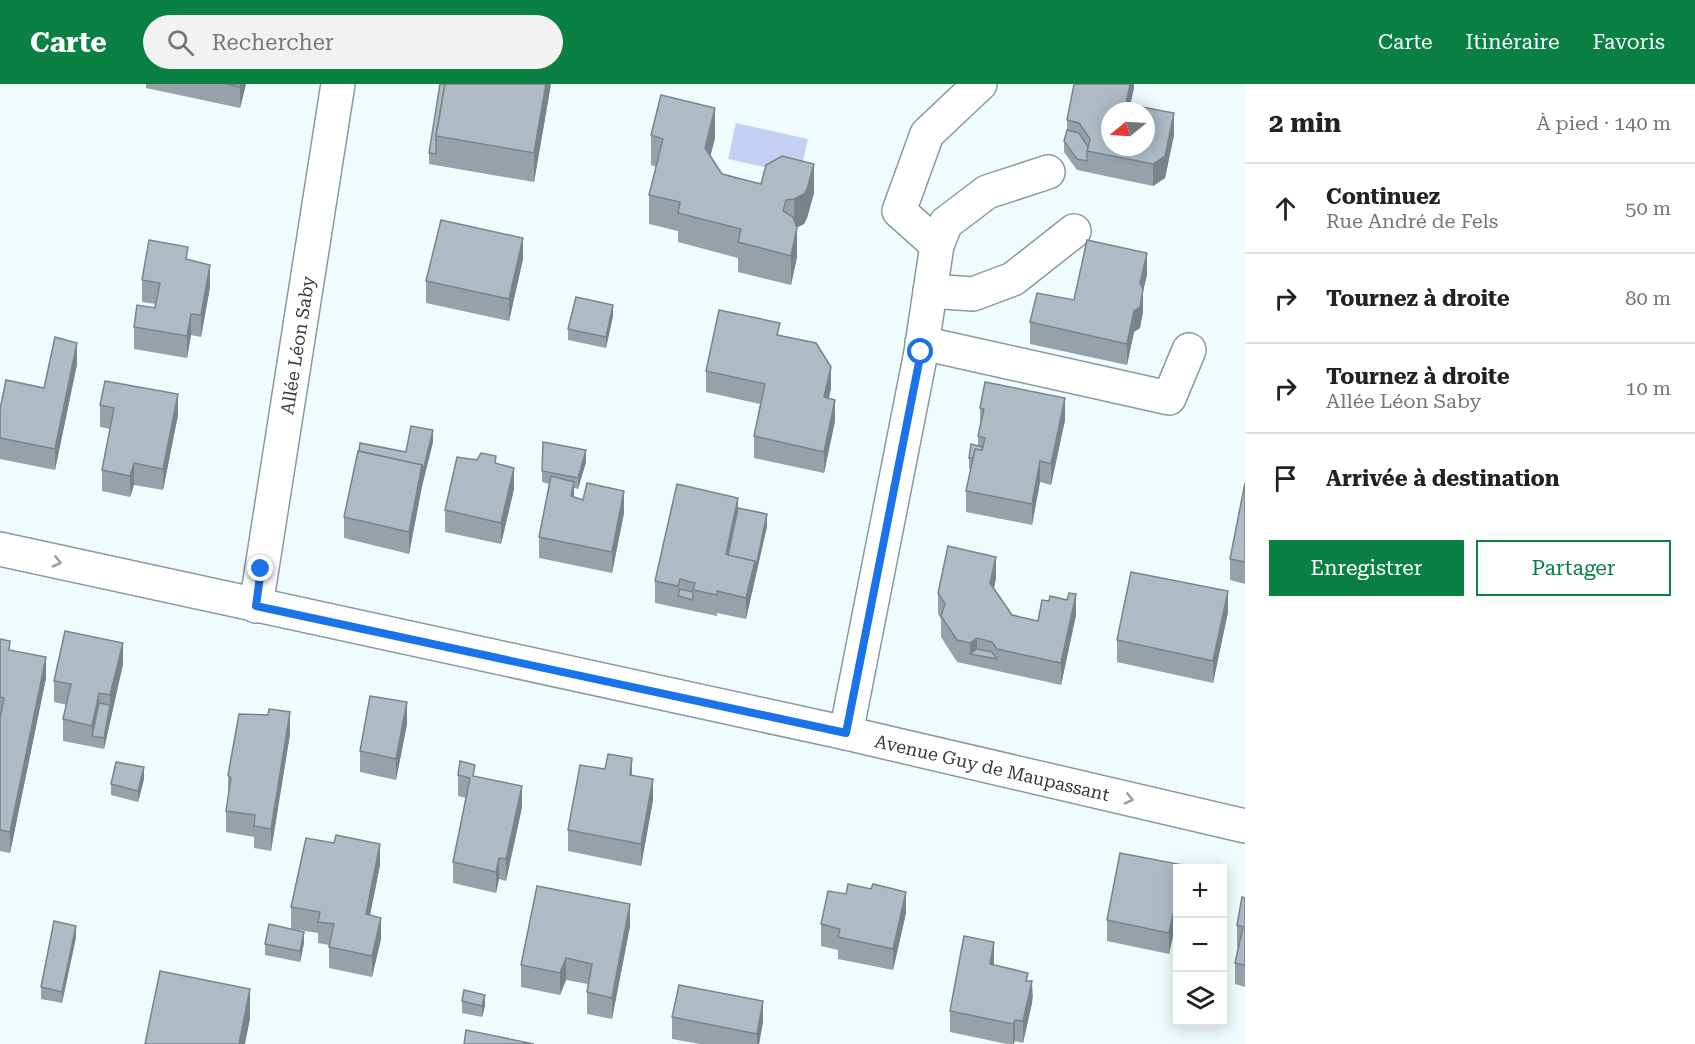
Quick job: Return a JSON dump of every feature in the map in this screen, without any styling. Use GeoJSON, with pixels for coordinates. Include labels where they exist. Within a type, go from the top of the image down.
{"type":"FeatureCollection","features":[{"type":"Feature","properties":{"kind":"street","name":"Allée Léon Saby"},"geometry":{"type":"LineString","coordinates":[[256,606],[338,84]]}},
{"type":"Feature","properties":{"kind":"street"},"geometry":{"type":"LineString","coordinates":[[937,245],[898,211],[927,134],[980,84]]}},
{"type":"Feature","properties":{"kind":"street"},"geometry":{"type":"LineString","coordinates":[[846,733],[922,343],[937,245],[946,223],[987,192],[1048,172]]}},
{"type":"Feature","properties":{"kind":"street"},"geometry":{"type":"LineString","coordinates":[[930,291],[973,294],[1014,279],[1074,231]]}},
{"type":"Feature","properties":{"kind":"street"},"geometry":{"type":"LineString","coordinates":[[922,343],[1169,398],[1189,350]]}},
{"type":"Feature","properties":{"kind":"street","name":"Avenue Guy de Maupassant"},"geometry":{"type":"LineString","coordinates":[[0,549],[846,733],[1245,826]]}},
{"type":"Feature","properties":{"kind":"water"},"geometry":{"type":"Polygon","coordinates":[[[736,123],[808,139],[800,175],[728,159],[736,123]]]}},
{"type":"Feature","properties":{"kind":"building"},"geometry":{"type":"Polygon","coordinates":[[[440,84],[445,84],[436,136],[436,154],[429,153],[440,84]]]}},
{"type":"Feature","properties":{"kind":"building"},"geometry":{"type":"Polygon","coordinates":[[[445,84],[546,84],[534,153],[436,136],[445,84]]]}},
{"type":"Feature","properties":{"kind":"building"},"geometry":{"type":"Polygon","coordinates":[[[1074,84],[1130,84],[1126,102],[1101,102],[1101,154],[1087,151],[1090,139],[1079,123],[1067,120],[1074,84]]]}},
{"type":"Feature","properties":{"kind":"building"},"geometry":{"type":"Polygon","coordinates":[[[661,95],[715,108],[705,148],[722,174],[761,184],[766,165],[782,156],[814,164],[804,194],[786,200],[783,211],[793,217],[797,228],[791,256],[738,242],[741,229],[678,213],[680,202],[649,195],[663,139],[651,135],[661,95]]]}},
{"type":"Feature","properties":{"kind":"building"},"geometry":{"type":"Polygon","coordinates":[[[1155,109],[1174,113],[1165,156],[1153,164],[1112,156],[1155,156],[1155,109]]]}},
{"type":"Feature","properties":{"kind":"building"},"geometry":{"type":"Polygon","coordinates":[[[1067,130],[1079,133],[1088,147],[1087,161],[1077,159],[1064,141],[1067,130]]]}},
{"type":"Feature","properties":{"kind":"building"},"geometry":{"type":"Polygon","coordinates":[[[441,220],[523,238],[509,299],[426,281],[441,220]]]}},
{"type":"Feature","properties":{"kind":"building"},"geometry":{"type":"Polygon","coordinates":[[[149,240],[188,247],[186,259],[210,265],[201,315],[191,314],[187,336],[134,327],[137,305],[155,308],[160,283],[142,280],[149,240]]]}},
{"type":"Feature","properties":{"kind":"building"},"geometry":{"type":"Polygon","coordinates":[[[1087,240],[1147,253],[1140,283],[1143,289],[1140,307],[1134,311],[1127,344],[1030,322],[1037,293],[1074,300],[1087,240]]]}},
{"type":"Feature","properties":{"kind":"building"},"geometry":{"type":"Polygon","coordinates":[[[576,297],[613,305],[606,337],[568,329],[576,297]]]}},
{"type":"Feature","properties":{"kind":"building"},"geometry":{"type":"Polygon","coordinates":[[[719,310],[780,323],[777,335],[816,343],[831,367],[824,397],[835,400],[824,452],[754,436],[765,384],[706,371],[719,310]]]}},
{"type":"Feature","properties":{"kind":"building"},"geometry":{"type":"Polygon","coordinates":[[[55,337],[77,343],[55,449],[0,438],[0,409],[6,380],[44,388],[55,337]]]}},
{"type":"Feature","properties":{"kind":"building"},"geometry":{"type":"Polygon","coordinates":[[[105,381],[178,394],[163,469],[134,463],[130,476],[102,470],[114,408],[100,405],[105,381]]]}},
{"type":"Feature","properties":{"kind":"building"},"geometry":{"type":"Polygon","coordinates":[[[985,382],[1065,398],[1051,464],[1040,461],[1032,504],[966,491],[975,449],[982,450],[985,438],[978,436],[984,409],[980,408],[985,382]]]}},
{"type":"Feature","properties":{"kind":"building"},"geometry":{"type":"Polygon","coordinates":[[[411,426],[433,430],[422,475],[422,465],[359,451],[360,443],[406,452],[411,426]]]}},
{"type":"Feature","properties":{"kind":"building"},"geometry":{"type":"Polygon","coordinates":[[[543,442],[586,450],[578,478],[542,471],[543,442]]]}},
{"type":"Feature","properties":{"kind":"building"},"geometry":{"type":"Polygon","coordinates":[[[971,444],[983,447],[982,450],[975,449],[973,458],[969,458],[971,444]]]}},
{"type":"Feature","properties":{"kind":"building"},"geometry":{"type":"Polygon","coordinates":[[[358,451],[422,465],[409,532],[344,517],[358,451]]]}},
{"type":"Feature","properties":{"kind":"building"},"geometry":{"type":"Polygon","coordinates":[[[481,453],[496,456],[495,463],[514,468],[501,523],[445,510],[457,457],[477,460],[481,453]]]}},
{"type":"Feature","properties":{"kind":"building"},"geometry":{"type":"Polygon","coordinates":[[[551,476],[574,482],[571,496],[583,500],[587,483],[624,491],[612,552],[539,537],[551,476]]]}},
{"type":"Feature","properties":{"kind":"building"},"geometry":{"type":"Polygon","coordinates":[[[1245,483],[1245,562],[1230,559],[1245,483]]]}},
{"type":"Feature","properties":{"kind":"building"},"geometry":{"type":"Polygon","coordinates":[[[677,484],[738,498],[726,554],[755,561],[746,598],[717,591],[717,595],[693,590],[695,583],[680,579],[678,586],[655,581],[677,484]]]}},
{"type":"Feature","properties":{"kind":"building"},"geometry":{"type":"Polygon","coordinates":[[[738,508],[767,514],[755,571],[755,561],[728,555],[738,508]]]}},
{"type":"Feature","properties":{"kind":"building"},"geometry":{"type":"Polygon","coordinates":[[[948,546],[996,557],[990,583],[1012,615],[1038,621],[1042,600],[1049,601],[1050,596],[1067,600],[1069,593],[1076,594],[1061,663],[997,649],[992,642],[977,638],[970,643],[957,640],[941,616],[945,604],[938,593],[948,546]]]}},
{"type":"Feature","properties":{"kind":"building"},"geometry":{"type":"Polygon","coordinates":[[[1131,572],[1228,591],[1213,661],[1117,640],[1131,572]]]}},
{"type":"Feature","properties":{"kind":"building"},"geometry":{"type":"Polygon","coordinates":[[[680,589],[693,592],[693,600],[678,596],[680,589]]]}},
{"type":"Feature","properties":{"kind":"building"},"geometry":{"type":"Polygon","coordinates":[[[65,631],[123,643],[110,695],[99,693],[92,726],[63,719],[71,684],[54,681],[65,631]]]}},
{"type":"Feature","properties":{"kind":"building"},"geometry":{"type":"Polygon","coordinates":[[[0,639],[10,641],[9,650],[46,657],[10,832],[0,830],[0,718],[4,698],[0,697],[0,639]]]}},
{"type":"Feature","properties":{"kind":"building"},"geometry":{"type":"Polygon","coordinates":[[[977,649],[992,652],[997,659],[970,654],[977,649]]]}},
{"type":"Feature","properties":{"kind":"building"},"geometry":{"type":"Polygon","coordinates":[[[370,696],[407,702],[396,759],[360,751],[370,696]]]}},
{"type":"Feature","properties":{"kind":"building"},"geometry":{"type":"Polygon","coordinates":[[[99,703],[110,705],[104,738],[92,736],[99,703]]]}},
{"type":"Feature","properties":{"kind":"building"},"geometry":{"type":"Polygon","coordinates":[[[269,709],[290,712],[271,829],[254,826],[255,815],[226,811],[231,778],[228,775],[239,714],[268,715],[269,709]]]}},
{"type":"Feature","properties":{"kind":"building"},"geometry":{"type":"Polygon","coordinates":[[[608,754],[632,758],[630,775],[653,779],[641,844],[568,830],[580,765],[605,769],[608,754]]]}},
{"type":"Feature","properties":{"kind":"building"},"geometry":{"type":"Polygon","coordinates":[[[460,761],[475,765],[473,776],[522,786],[506,859],[499,858],[496,872],[453,862],[470,778],[458,775],[460,761]]]}},
{"type":"Feature","properties":{"kind":"building"},"geometry":{"type":"Polygon","coordinates":[[[116,762],[144,767],[138,791],[111,784],[116,762]]]}},
{"type":"Feature","properties":{"kind":"building"},"geometry":{"type":"Polygon","coordinates":[[[336,835],[380,844],[366,914],[381,918],[372,956],[329,947],[334,924],[318,922],[320,912],[291,907],[306,838],[334,843],[336,835]]]}},
{"type":"Feature","properties":{"kind":"building"},"geometry":{"type":"Polygon","coordinates":[[[1120,853],[1178,864],[1173,864],[1173,915],[1169,933],[1107,920],[1120,853]]]}},
{"type":"Feature","properties":{"kind":"building"},"geometry":{"type":"Polygon","coordinates":[[[848,884],[871,889],[873,884],[906,892],[893,949],[838,937],[840,929],[821,924],[828,891],[846,894],[848,884]]]}},
{"type":"Feature","properties":{"kind":"building"},"geometry":{"type":"Polygon","coordinates":[[[537,886],[630,904],[612,998],[587,992],[592,964],[566,958],[560,973],[521,965],[537,886]]]}},
{"type":"Feature","properties":{"kind":"building"},"geometry":{"type":"Polygon","coordinates":[[[1242,897],[1245,898],[1245,965],[1235,963],[1243,927],[1237,925],[1242,897]]]}},
{"type":"Feature","properties":{"kind":"building"},"geometry":{"type":"Polygon","coordinates":[[[54,921],[76,926],[62,992],[41,987],[54,921]]]}},
{"type":"Feature","properties":{"kind":"building"},"geometry":{"type":"Polygon","coordinates":[[[269,924],[304,932],[300,951],[265,944],[269,924]]]}},
{"type":"Feature","properties":{"kind":"building"},"geometry":{"type":"Polygon","coordinates":[[[964,936],[994,942],[990,964],[1028,973],[1026,981],[1032,981],[1023,1021],[1015,1020],[1013,1024],[950,1011],[964,936]]]}},
{"type":"Feature","properties":{"kind":"building"},"geometry":{"type":"Polygon","coordinates":[[[160,971],[250,989],[239,1044],[145,1044],[160,971]]]}},
{"type":"Feature","properties":{"kind":"building"},"geometry":{"type":"Polygon","coordinates":[[[679,985],[763,1001],[757,1034],[672,1017],[679,985]]]}},
{"type":"Feature","properties":{"kind":"building"},"geometry":{"type":"Polygon","coordinates":[[[464,990],[485,995],[482,1006],[462,1001],[464,990]]]}},
{"type":"Feature","properties":{"kind":"building"},"geometry":{"type":"Polygon","coordinates":[[[466,1030],[534,1044],[464,1044],[466,1030]]]}},
{"type":"Feature","properties":{"kind":"route"},"geometry":{"type":"LineString","coordinates":[[261,569],[256,606],[846,733],[921,352]]}}]}
